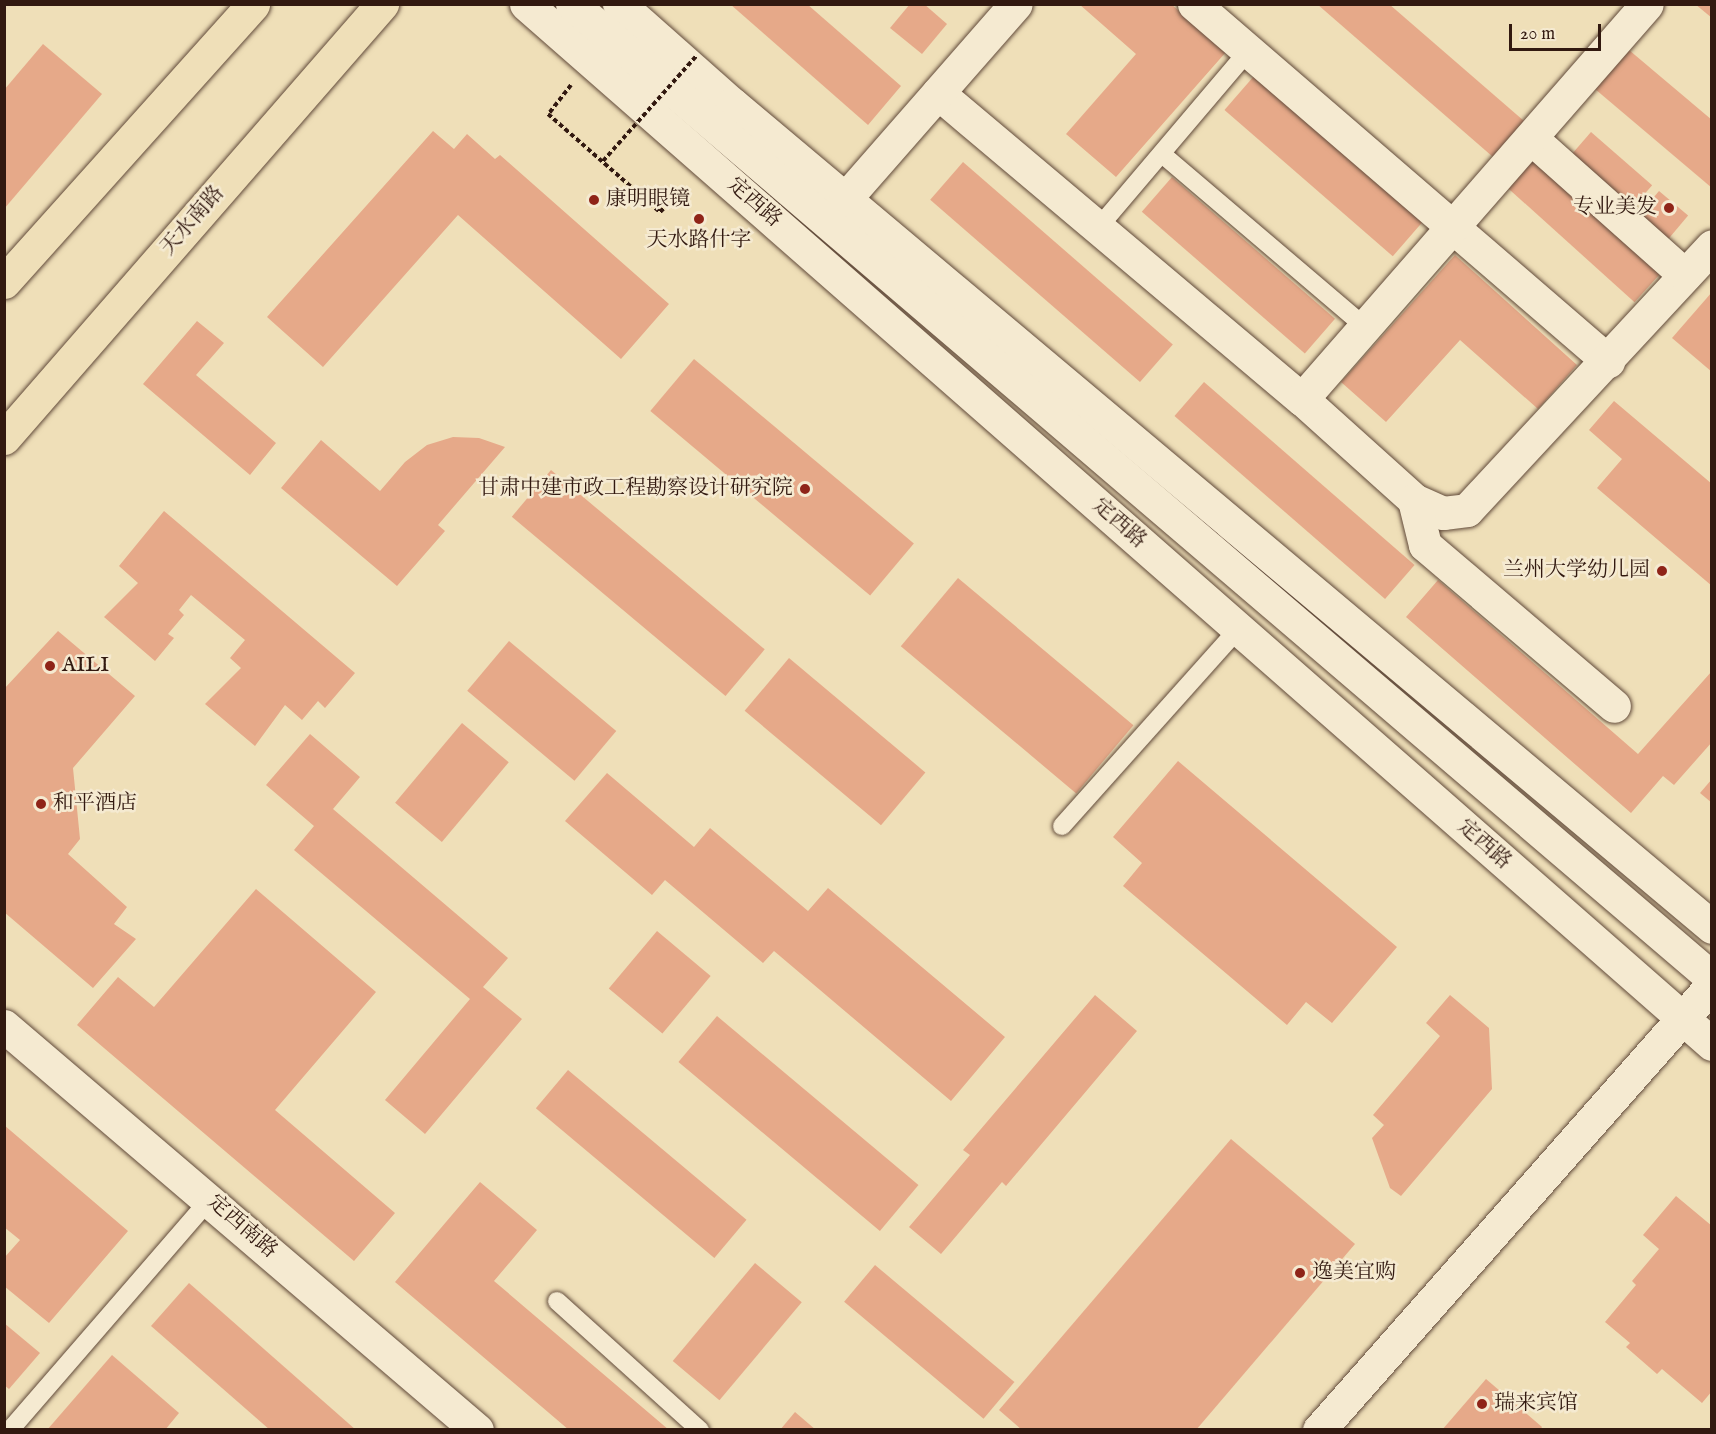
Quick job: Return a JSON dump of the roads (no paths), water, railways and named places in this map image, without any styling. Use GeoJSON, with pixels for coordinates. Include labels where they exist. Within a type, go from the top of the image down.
{"type":"FeatureCollection","features":[{"type":"Feature","properties":{"kind":"main road"},"geometry":{"type":"LineString","coordinates":[[4,282],[253,4]]}},
{"type":"Feature","properties":{"kind":"main road","name":"天水南路"},"geometry":{"type":"LineString","coordinates":[[4,438],[382,4]]}},
{"type":"Feature","properties":{"kind":"street","name":"定西路"},"geometry":{"type":"LineString","coordinates":[[526,4],[1712,1044]]}},
{"type":"Feature","properties":{"kind":"street","name":"定西路"},"geometry":{"type":"LineString","coordinates":[[572,4],[1712,978]]}},
{"type":"Feature","properties":{"kind":"street"},"geometry":{"type":"LineString","coordinates":[[619,4],[845,199],[1712,927]]}},
{"type":"Feature","properties":{"kind":"street"},"geometry":{"type":"LineString","coordinates":[[845,199],[1016,4]]}},
{"type":"Feature","properties":{"kind":"street"},"geometry":{"type":"LineString","coordinates":[[1194,4],[1608,361]]}},
{"type":"Feature","properties":{"kind":"street"},"geometry":{"type":"LineString","coordinates":[[1302,399],[1647,4]]}},
{"type":"Feature","properties":{"kind":"street"},"geometry":{"type":"LineString","coordinates":[[938,93],[1302,399],[1414,500],[1443,513],[1467,510],[1608,361],[1712,246]]}},
{"type":"Feature","properties":{"kind":"street"},"geometry":{"type":"LineString","coordinates":[[1531,138],[1685,275]]}},
{"type":"Feature","properties":{"kind":"street"},"geometry":{"type":"LineString","coordinates":[[1414,500],[1425,545],[1614,706]]}},
{"type":"Feature","properties":{"kind":"street"},"geometry":{"type":"LineString","coordinates":[[1319,1430],[1680,1018],[1712,985]]}},
{"type":"Feature","properties":{"kind":"street","name":"定西南路"},"geometry":{"type":"LineString","coordinates":[[4,1026],[210,1199],[477,1430]]}},
{"type":"Feature","properties":{"kind":"lane"},"geometry":{"type":"LineString","coordinates":[[1098,228],[1248,51]]}},
{"type":"Feature","properties":{"kind":"lane"},"geometry":{"type":"LineString","coordinates":[[1162,154],[1365,327]]}},
{"type":"Feature","properties":{"kind":"lane"},"geometry":{"type":"LineString","coordinates":[[1062,826],[1238,629]]}},
{"type":"Feature","properties":{"kind":"lane"},"geometry":{"type":"LineString","coordinates":[[10,1430],[210,1199]]}},
{"type":"Feature","properties":{"kind":"lane"},"geometry":{"type":"LineString","coordinates":[[557,1301],[700,1430]]}},
{"type":"Feature","properties":{"kind":"place","name":"康明眼镜"},"geometry":{"type":"Point","coordinates":[594,200]}},
{"type":"Feature","properties":{"kind":"place","name":"专业美发"},"geometry":{"type":"Point","coordinates":[1669,208]}},
{"type":"Feature","properties":{"kind":"place","name":"天水路什字"},"geometry":{"type":"Point","coordinates":[699,219]}},
{"type":"Feature","properties":{"kind":"place","name":"甘肃中建市政工程勘察设计研究院"},"geometry":{"type":"Point","coordinates":[805,489]}},
{"type":"Feature","properties":{"kind":"place","name":"兰州大学幼儿园"},"geometry":{"type":"Point","coordinates":[1662,571]}},
{"type":"Feature","properties":{"kind":"place","name":"AILI"},"geometry":{"type":"Point","coordinates":[50,666]}},
{"type":"Feature","properties":{"kind":"place","name":"和平酒店"},"geometry":{"type":"Point","coordinates":[41,804]}},
{"type":"Feature","properties":{"kind":"place","name":"逸美宜购"},"geometry":{"type":"Point","coordinates":[1300,1273]}},
{"type":"Feature","properties":{"kind":"place","name":"瑞来宾馆"},"geometry":{"type":"Point","coordinates":[1482,1404]}}]}
